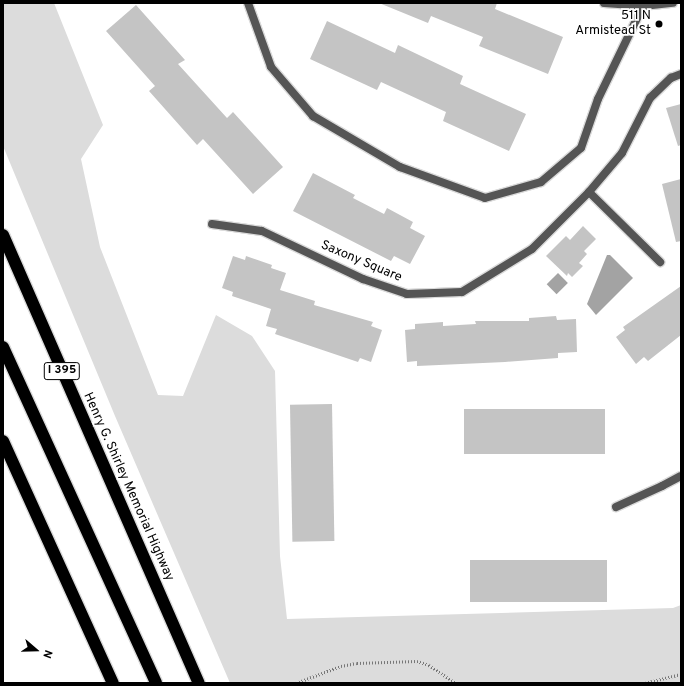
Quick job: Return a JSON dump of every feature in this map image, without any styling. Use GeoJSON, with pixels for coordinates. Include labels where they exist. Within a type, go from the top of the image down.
{"type":"FeatureCollection","features":[{"type":"Feature","properties":{"kind":"highway","name":"Henry G. Shirley Memorial Highway"},"geometry":{"type":"LineString","coordinates":[[3,235],[199,683]]}},
{"type":"Feature","properties":{"kind":"highway"},"geometry":{"type":"LineString","coordinates":[[3,346],[156,683]]}},
{"type":"Feature","properties":{"kind":"highway"},"geometry":{"type":"LineString","coordinates":[[3,441],[113,683]]}},
{"type":"Feature","properties":{"kind":"street"},"geometry":{"type":"LineString","coordinates":[[248,3],[271,67],[313,116],[400,167],[485,198],[541,182],[581,148],[598,99],[643,6]]}},
{"type":"Feature","properties":{"kind":"street"},"geometry":{"type":"LineString","coordinates":[[604,3],[643,6],[673,3]]}},
{"type":"Feature","properties":{"kind":"street","name":"Saxony Square"},"geometry":{"type":"LineString","coordinates":[[212,224],[262,231],[363,279],[407,294],[462,292],[532,248],[589,192],[622,153],[650,98],[671,78],[681,74]]}},
{"type":"Feature","properties":{"kind":"street"},"geometry":{"type":"LineString","coordinates":[[589,192],[660,262]]}},
{"type":"Feature","properties":{"kind":"street"},"geometry":{"type":"LineString","coordinates":[[616,507],[681,476]]}},
{"type":"Feature","properties":{"kind":"path"},"geometry":{"type":"LineString","coordinates":[[296,683],[341,666],[376,662],[417,662],[429,665],[456,683]]}},
{"type":"Feature","properties":{"kind":"path"},"geometry":{"type":"LineString","coordinates":[[644,683],[681,674]]}},
{"type":"Feature","properties":{"kind":"shaded area"},"geometry":{"type":"Polygon","coordinates":[[[3,3],[54,3],[103,125],[81,159],[100,247],[158,395],[183,396],[216,315],[252,336],[275,371],[280,556],[287,619],[673,608],[681,605],[681,683],[230,683],[115,416],[3,146],[3,3]]]}},
{"type":"Feature","properties":{"kind":"shaded area"},"geometry":{"type":"Polygon","coordinates":[[[607,255],[610,255],[633,278],[596,315],[587,304],[607,255]]]}},
{"type":"Feature","properties":{"kind":"shaded area"},"geometry":{"type":"Polygon","coordinates":[[[558,273],[568,283],[557,294],[547,284],[558,273]]]}},
{"type":"Feature","properties":{"kind":"building"},"geometry":{"type":"Polygon","coordinates":[[[379,3],[497,3],[495,9],[563,37],[548,74],[479,46],[483,37],[431,16],[428,23],[379,3]]]}},
{"type":"Feature","properties":{"kind":"building"},"geometry":{"type":"Polygon","coordinates":[[[136,5],[185,60],[178,64],[227,118],[233,112],[283,167],[253,194],[203,139],[197,145],[149,91],[155,86],[106,31],[136,5]]]}},
{"type":"Feature","properties":{"kind":"building"},"geometry":{"type":"Polygon","coordinates":[[[327,21],[395,53],[398,45],[463,76],[460,84],[526,114],[509,151],[443,121],[446,112],[381,82],[377,90],[310,59],[327,21]]]}},
{"type":"Feature","properties":{"kind":"building"},"geometry":{"type":"Polygon","coordinates":[[[681,104],[681,145],[678,146],[666,108],[681,104]]]}},
{"type":"Feature","properties":{"kind":"building"},"geometry":{"type":"Polygon","coordinates":[[[313,173],[355,195],[353,198],[384,214],[387,208],[413,222],[410,228],[425,236],[410,264],[394,256],[391,261],[293,211],[313,173]]]}},
{"type":"Feature","properties":{"kind":"building"},"geometry":{"type":"Polygon","coordinates":[[[681,179],[681,241],[676,242],[662,184],[681,179]]]}},
{"type":"Feature","properties":{"kind":"building"},"geometry":{"type":"Polygon","coordinates":[[[583,226],[596,239],[584,251],[587,254],[579,263],[583,266],[572,277],[568,273],[567,276],[546,256],[566,236],[570,240],[583,226]]]}},
{"type":"Feature","properties":{"kind":"building"},"geometry":{"type":"Polygon","coordinates":[[[233,256],[245,260],[246,256],[272,265],[271,268],[286,273],[280,290],[315,301],[314,305],[373,322],[371,326],[382,330],[371,362],[360,358],[358,362],[275,334],[277,329],[266,326],[271,309],[232,296],[233,292],[222,288],[233,256]]]}},
{"type":"Feature","properties":{"kind":"building"},"geometry":{"type":"Polygon","coordinates":[[[681,286],[681,335],[648,361],[644,357],[636,364],[616,337],[625,330],[623,327],[681,286]]]}},
{"type":"Feature","properties":{"kind":"building"},"geometry":{"type":"Polygon","coordinates":[[[556,316],[557,320],[576,319],[577,352],[558,353],[558,358],[505,362],[417,366],[417,361],[407,362],[405,330],[415,329],[415,324],[443,322],[443,326],[476,324],[475,321],[529,321],[529,318],[556,316]]]}},
{"type":"Feature","properties":{"kind":"building"},"geometry":{"type":"Polygon","coordinates":[[[332,404],[334,541],[292,542],[290,405],[332,404]]]}},
{"type":"Feature","properties":{"kind":"building"},"geometry":{"type":"Polygon","coordinates":[[[464,409],[605,409],[605,454],[464,454],[464,409]]]}},
{"type":"Feature","properties":{"kind":"building"},"geometry":{"type":"Polygon","coordinates":[[[470,560],[607,560],[607,602],[470,602],[470,560]]]}},
{"type":"Feature","properties":{"kind":"place","name":"511 N Armistead St"},"geometry":{"type":"Point","coordinates":[659,24]}}]}
